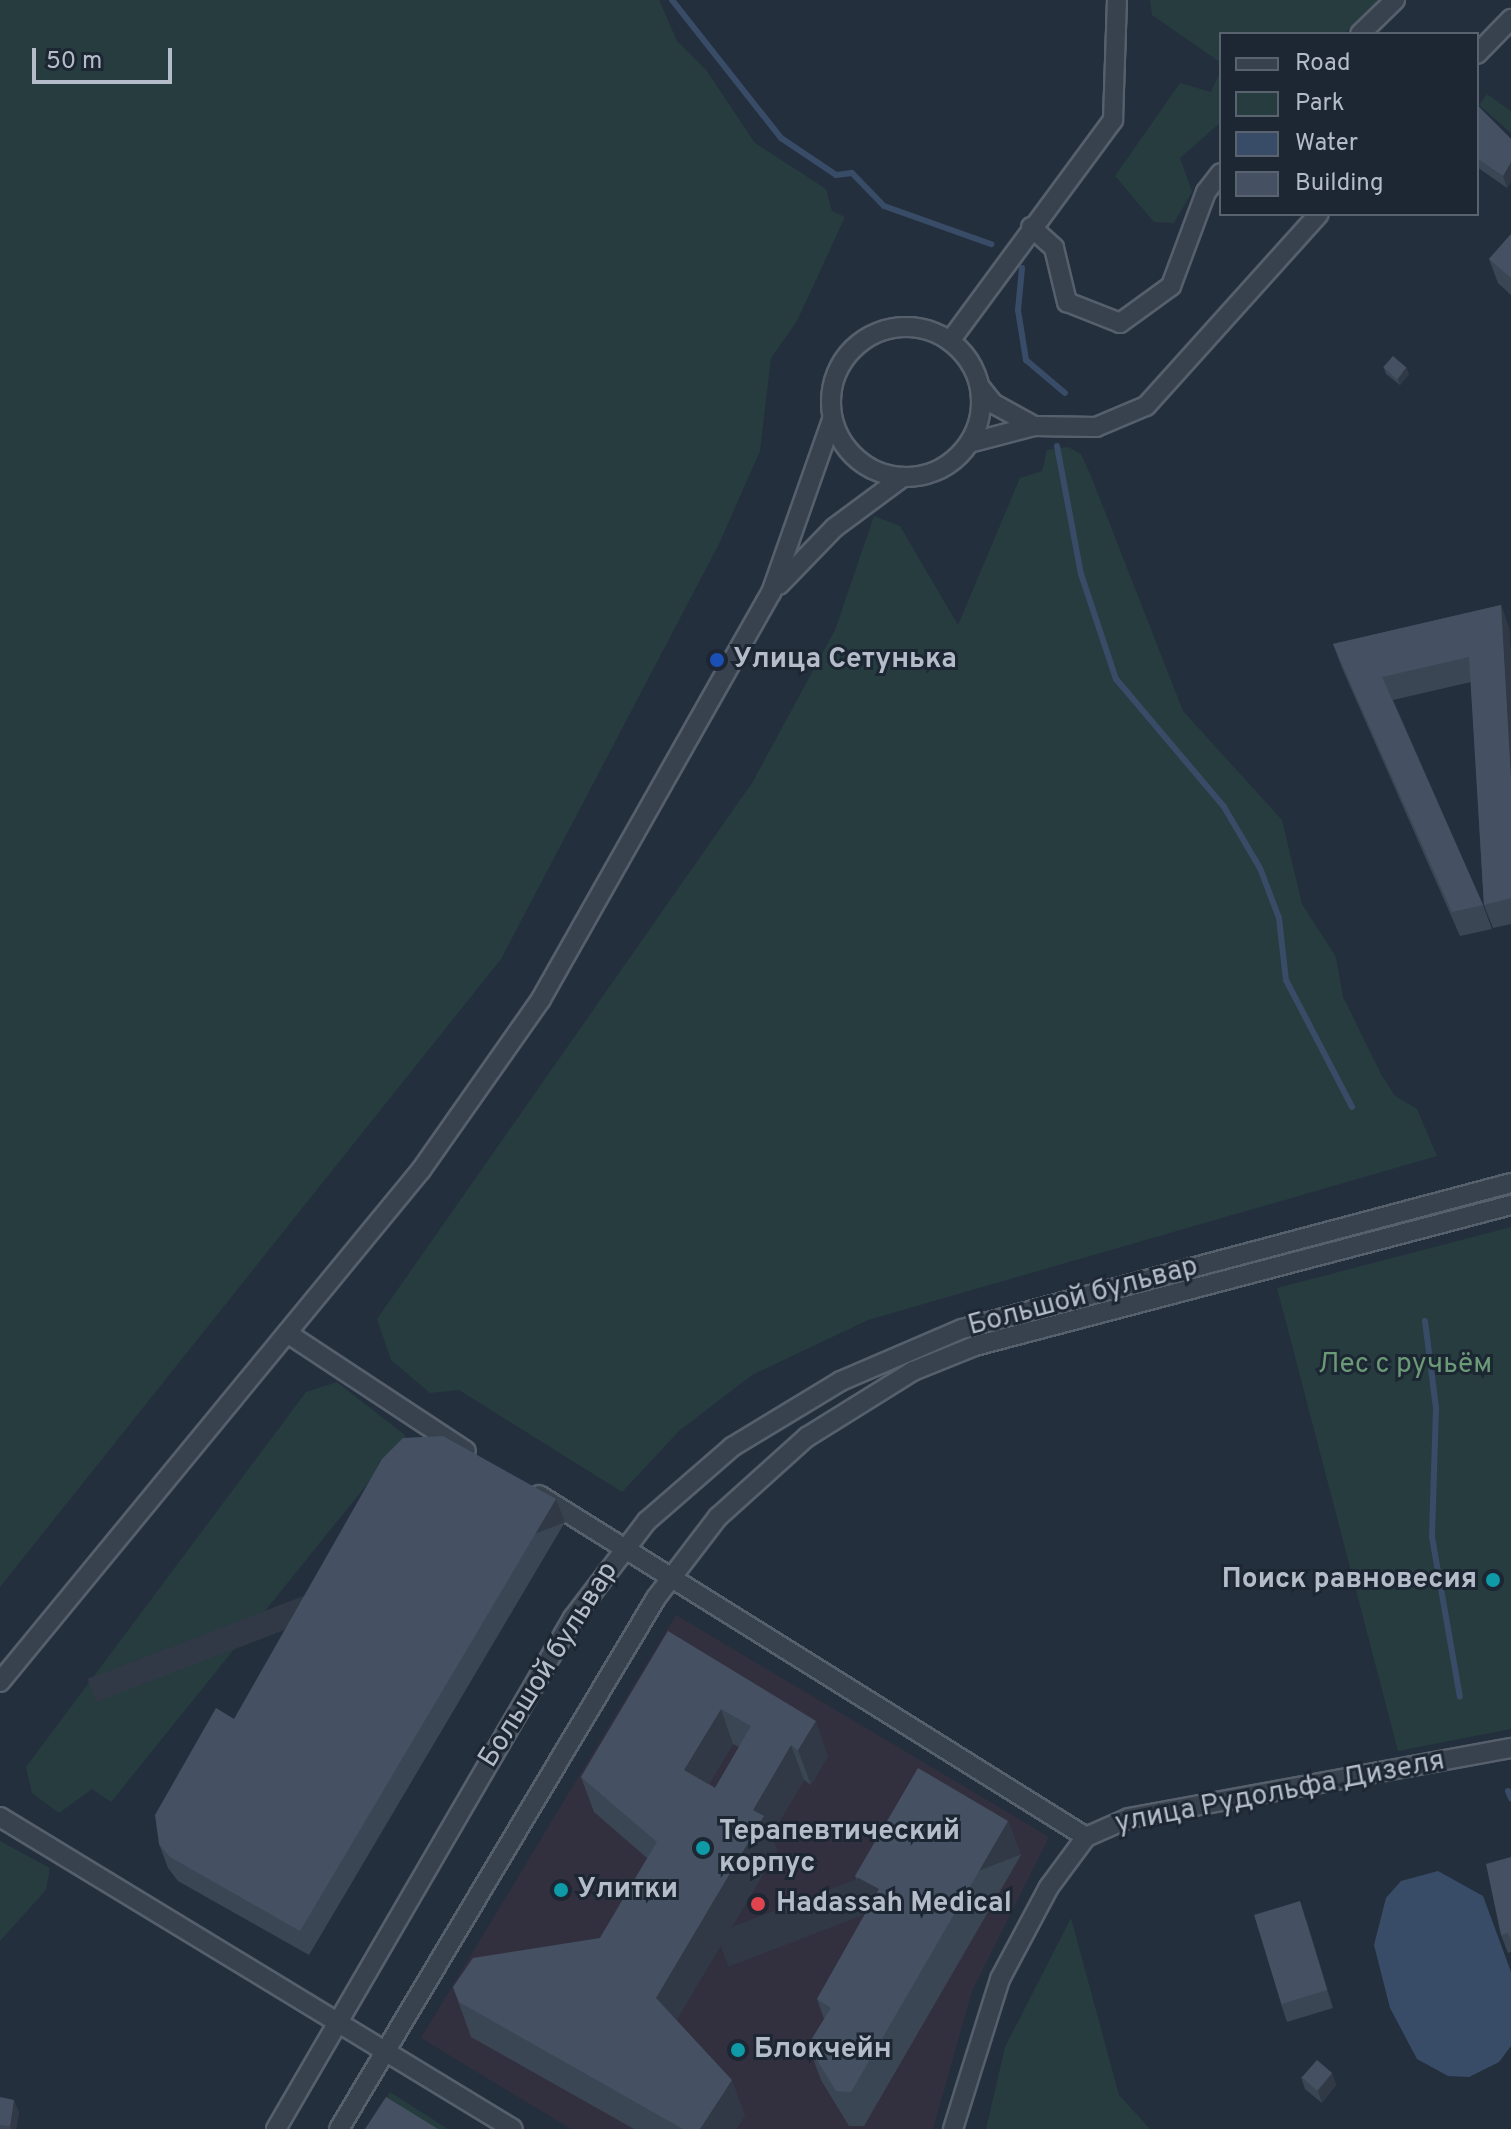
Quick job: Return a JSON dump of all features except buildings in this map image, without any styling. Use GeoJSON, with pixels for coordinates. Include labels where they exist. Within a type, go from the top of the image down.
{"type":"FeatureCollection","features":[{"type":"Feature","properties":{"kind":"street"},"geometry":{"type":"LineString","coordinates":[[950,341],[1031,227],[1113,120],[1117,0]]}},
{"type":"Feature","properties":{"kind":"street"},"geometry":{"type":"LineString","coordinates":[[1362,32],[1395,0]]}},
{"type":"Feature","properties":{"kind":"street"},"geometry":{"type":"LineString","coordinates":[[1479,52],[1511,19]]}},
{"type":"Feature","properties":{"kind":"street"},"geometry":{"type":"LineString","coordinates":[[1031,227],[1054,248],[1067,302],[1120,323],[1171,286],[1206,192],[1219,176]]}},
{"type":"Feature","properties":{"kind":"street"},"geometry":{"type":"LineString","coordinates":[[771,593],[834,528],[903,477],[946,466],[969,443],[1034,426],[1096,427],[1146,406],[1317,216]]}},
{"type":"Feature","properties":{"kind":"street"},"geometry":{"type":"LineString","coordinates":[[0,1682],[421,1170],[541,999],[771,593],[832,420],[835,375],[864,340],[907,327],[950,341],[980,387],[1034,426]]}},
{"type":"Feature","properties":{"kind":"street"},"geometry":{"type":"LineString","coordinates":[[969,443],[980,387]]}},
{"type":"Feature","properties":{"kind":"street"},"geometry":{"type":"LineString","coordinates":[[832,420],[857,460],[903,477]]}},
{"type":"Feature","properties":{"kind":"street","name":"Большой бульвар"},"geometry":{"type":"LineString","coordinates":[[276,2129],[334,2021],[573,1618],[624,1547],[732,1447],[894,1355],[1067,1299],[1511,1183]]}},
{"type":"Feature","properties":{"kind":"street","name":"Большой бульвар"},"geometry":{"type":"LineString","coordinates":[[339,2129],[672,1576],[718,1517],[807,1437],[913,1371],[1075,1316],[1511,1205]]}},
{"type":"Feature","properties":{"kind":"street"},"geometry":{"type":"LineString","coordinates":[[287,1333],[487,1463]]}},
{"type":"Feature","properties":{"kind":"street"},"geometry":{"type":"LineString","coordinates":[[526,1487],[1086,1837]]}},
{"type":"Feature","properties":{"kind":"street","name":"улица Рудольфа Дизеля"},"geometry":{"type":"LineString","coordinates":[[953,2129],[1000,1979],[1049,1887],[1086,1837],[1129,1818],[1511,1748]]}},
{"type":"Feature","properties":{"kind":"street"},"geometry":{"type":"LineString","coordinates":[[0,1817],[513,2129]]}},
{"type":"Feature","properties":{"kind":"shaded area","name":"Hadassah Medical"},"geometry":{"type":"Polygon","coordinates":[[[676,1615],[1049,1837],[972,1991],[933,2129],[571,2129],[421,2038],[676,1615]]]}},
{"type":"Feature","properties":{"kind":"green space"},"geometry":{"type":"Polygon","coordinates":[[[0,0],[659,0],[677,41],[707,71],[755,143],[826,189],[832,211],[845,217],[797,321],[771,358],[760,451],[719,544],[501,959],[0,1587],[0,0]]]}},
{"type":"Feature","properties":{"kind":"green space"},"geometry":{"type":"Polygon","coordinates":[[[1150,0],[1378,0],[1346,32],[1219,32],[1219,62],[1152,15],[1150,0]]]}},
{"type":"Feature","properties":{"kind":"green space"},"geometry":{"type":"Polygon","coordinates":[[[1219,74],[1219,124],[1180,158],[1192,192],[1174,223],[1154,222],[1115,176],[1180,83],[1211,92],[1219,74]]]}},
{"type":"Feature","properties":{"kind":"green space"},"geometry":{"type":"Polygon","coordinates":[[[1487,94],[1511,111],[1511,133],[1479,105],[1487,94]]]}},
{"type":"Feature","properties":{"kind":"green space"},"geometry":{"type":"Polygon","coordinates":[[[1068,447],[1081,454],[1091,476],[1183,711],[1282,820],[1302,904],[1336,957],[1343,997],[1395,1096],[1417,1109],[1437,1156],[868,1320],[752,1375],[679,1431],[622,1492],[459,1390],[430,1393],[391,1360],[377,1319],[752,783],[835,630],[874,516],[900,526],[958,625],[1020,478],[1042,471],[1047,450],[1068,447]]]}},
{"type":"Feature","properties":{"kind":"green space","name":"Лес с ручьём"},"geometry":{"type":"Polygon","coordinates":[[[1511,1227],[1511,1729],[1398,1751],[1277,1288],[1511,1227]]]}},
{"type":"Feature","properties":{"kind":"green space"},"geometry":{"type":"Polygon","coordinates":[[[337,1382],[406,1436],[111,1802],[92,1789],[59,1813],[32,1793],[26,1767],[306,1392],[337,1382]]]}},
{"type":"Feature","properties":{"kind":"green space"},"geometry":{"type":"Polygon","coordinates":[[[0,1841],[50,1868],[46,1890],[0,1941],[0,1841]]]}},
{"type":"Feature","properties":{"kind":"green space"},"geometry":{"type":"Polygon","coordinates":[[[1071,1918],[1119,2095],[1150,2129],[986,2129],[1005,2047],[1071,1918]]]}},
{"type":"Feature","properties":{"kind":"green space"},"geometry":{"type":"Polygon","coordinates":[[[390,2092],[448,2129],[368,2129],[390,2092]]]}},
{"type":"Feature","properties":{"kind":"water"},"geometry":{"type":"Polygon","coordinates":[[[1438,1871],[1483,1896],[1511,1972],[1511,2046],[1499,2062],[1469,2077],[1448,2076],[1417,2059],[1390,2008],[1374,1945],[1386,1898],[1401,1881],[1438,1871]]]}},
{"type":"Feature","properties":{"kind":"waterway"},"geometry":{"type":"LineString","coordinates":[[672,0],[781,138],[836,175],[852,173],[884,206],[991,244]]}},
{"type":"Feature","properties":{"kind":"waterway"},"geometry":{"type":"LineString","coordinates":[[1022,268],[1018,310],[1026,360],[1065,393]]}},
{"type":"Feature","properties":{"kind":"waterway"},"geometry":{"type":"LineString","coordinates":[[1057,446],[1081,574],[1116,679],[1224,807],[1260,868],[1279,918],[1286,980],[1352,1107]]}},
{"type":"Feature","properties":{"kind":"waterway"},"geometry":{"type":"LineString","coordinates":[[1425,1321],[1436,1408],[1432,1537],[1460,1697]]}},
{"type":"Feature","properties":{"kind":"waterway"},"geometry":{"type":"LineString","coordinates":[[1508,1791],[1511,1798]]}},
{"type":"Feature","properties":{"kind":"place","name":"Улица Сетунька"},"geometry":{"type":"Point","coordinates":[717,660]}},
{"type":"Feature","properties":{"kind":"place","name":"Поиск равновесия"},"geometry":{"type":"Point","coordinates":[1493,1580]}},
{"type":"Feature","properties":{"kind":"place","name":"Терапевтический корпус"},"geometry":{"type":"Point","coordinates":[703,1848]}},
{"type":"Feature","properties":{"kind":"place","name":"Улитки"},"geometry":{"type":"Point","coordinates":[561,1890]}},
{"type":"Feature","properties":{"kind":"place","name":"Hadassah Medical"},"geometry":{"type":"Point","coordinates":[758,1904]}},
{"type":"Feature","properties":{"kind":"place","name":"Блокчейн"},"geometry":{"type":"Point","coordinates":[738,2050]}}]}
